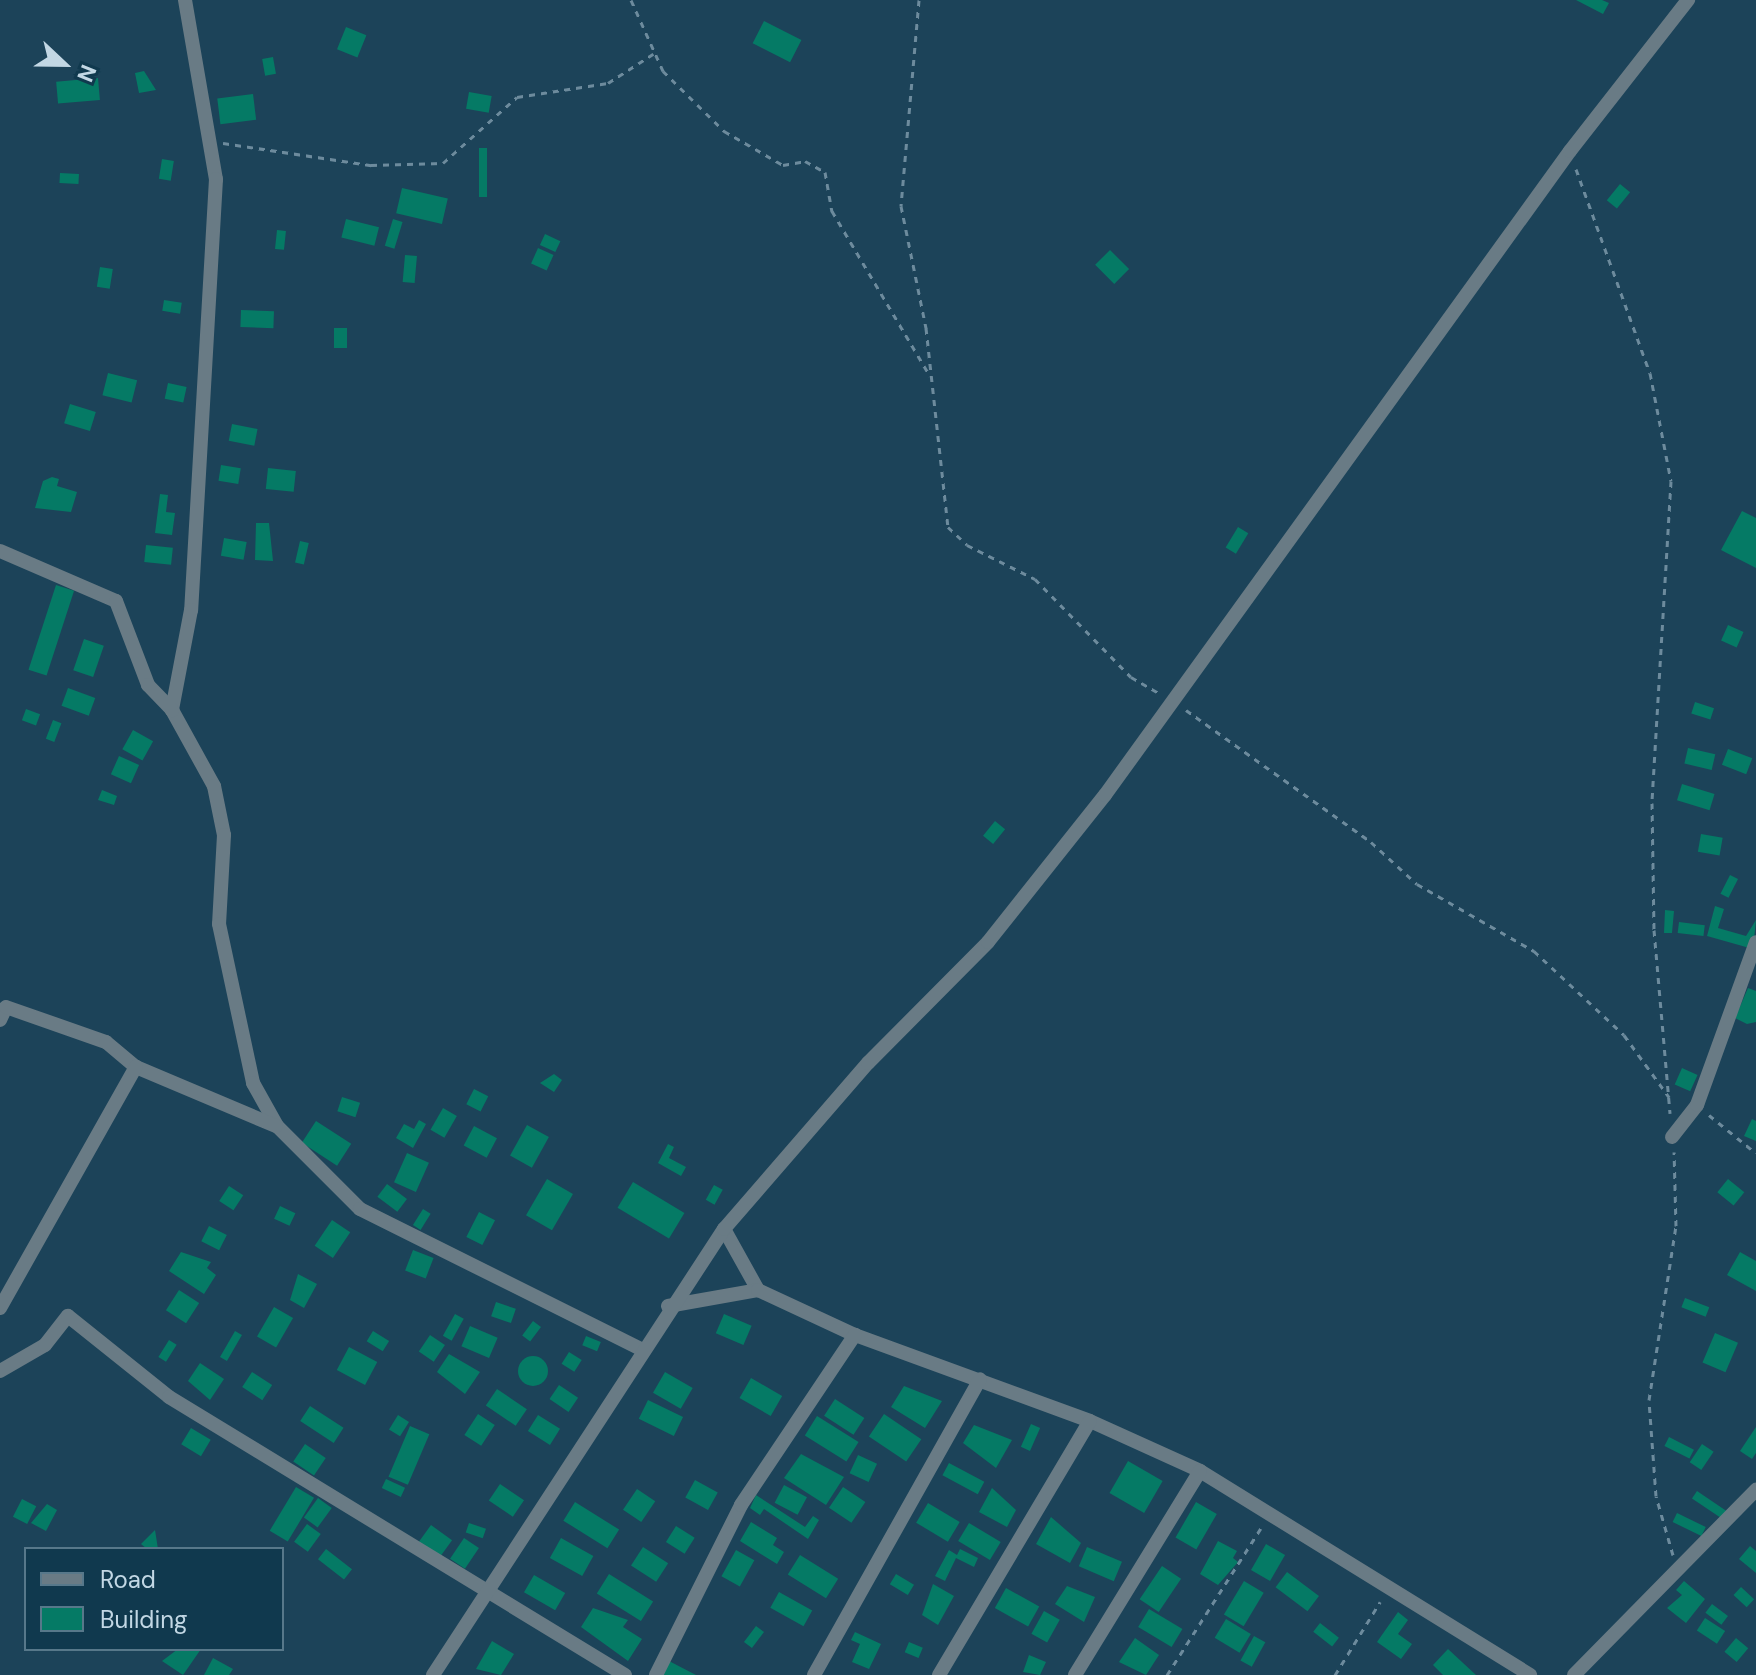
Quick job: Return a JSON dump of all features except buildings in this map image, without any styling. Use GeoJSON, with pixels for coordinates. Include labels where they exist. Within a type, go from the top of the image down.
{"type":"FeatureCollection","features":[{"type":"Feature","properties":{"kind":"street"},"geometry":{"type":"LineString","coordinates":[[172,710],[191,610],[211,339],[212,141],[185,0]]}},
{"type":"Feature","properties":{"kind":"street"},"geometry":{"type":"LineString","coordinates":[[433,1675],[643,1350],[668,1306],[724,1229],[868,1063],[988,942],[1172,700],[1570,151],[1688,0]]}},
{"type":"Feature","properties":{"kind":"street"},"geometry":{"type":"LineString","coordinates":[[0,551],[116,601],[148,685],[172,710],[214,786],[224,835],[219,924],[242,1011],[246,1062],[277,1126],[360,1209],[643,1350]]}},
{"type":"Feature","properties":{"kind":"street"},"geometry":{"type":"LineString","coordinates":[[1672,1137],[1697,1105],[1756,942]]}},
{"type":"Feature","properties":{"kind":"street"},"geometry":{"type":"LineString","coordinates":[[0,1020],[6,1007],[106,1042],[136,1067],[277,1126]]}},
{"type":"Feature","properties":{"kind":"street"},"geometry":{"type":"LineString","coordinates":[[0,1308],[136,1067]]}},
{"type":"Feature","properties":{"kind":"street"},"geometry":{"type":"LineString","coordinates":[[724,1229],[758,1290]]}},
{"type":"Feature","properties":{"kind":"street"},"geometry":{"type":"LineString","coordinates":[[668,1306],[758,1290],[855,1335],[1090,1421],[1200,1471],[1530,1675]]}},
{"type":"Feature","properties":{"kind":"street"},"geometry":{"type":"LineString","coordinates":[[0,1371],[45,1345],[68,1316],[169,1397],[485,1595],[625,1675]]}},
{"type":"Feature","properties":{"kind":"street"},"geometry":{"type":"LineString","coordinates":[[656,1675],[741,1505],[855,1335]]}},
{"type":"Feature","properties":{"kind":"street"},"geometry":{"type":"LineString","coordinates":[[814,1675],[980,1379]]}},
{"type":"Feature","properties":{"kind":"street"},"geometry":{"type":"LineString","coordinates":[[939,1675],[1090,1421]]}},
{"type":"Feature","properties":{"kind":"street"},"geometry":{"type":"LineString","coordinates":[[1075,1675],[1200,1471]]}},
{"type":"Feature","properties":{"kind":"street"},"geometry":{"type":"LineString","coordinates":[[1574,1675],[1678,1565],[1756,1490]]}},
{"type":"Feature","properties":{"kind":"path"},"geometry":{"type":"LineString","coordinates":[[631,0],[653,54],[724,131],[783,165],[805,161],[825,172],[832,211],[932,379]]}},
{"type":"Feature","properties":{"kind":"path"},"geometry":{"type":"LineString","coordinates":[[919,0],[900,181],[932,379],[948,527],[967,545],[1035,579],[1131,677],[1172,700],[1371,842],[1417,884],[1534,951],[1624,1035],[1669,1097]]}},
{"type":"Feature","properties":{"kind":"path"},"geometry":{"type":"LineString","coordinates":[[212,141],[371,165],[443,163],[517,97],[608,83],[653,54]]}},
{"type":"Feature","properties":{"kind":"path"},"geometry":{"type":"LineString","coordinates":[[1570,151],[1650,373],[1671,481],[1652,803],[1654,930],[1672,1137],[1676,1226],[1649,1400],[1656,1496],[1678,1565]]}},
{"type":"Feature","properties":{"kind":"path"},"geometry":{"type":"LineString","coordinates":[[1697,1105],[1756,1153]]}},
{"type":"Feature","properties":{"kind":"path"},"geometry":{"type":"LineString","coordinates":[[1167,1675],[1269,1514]]}},
{"type":"Feature","properties":{"kind":"path"},"geometry":{"type":"LineString","coordinates":[[1335,1675],[1390,1589]]}}]}
